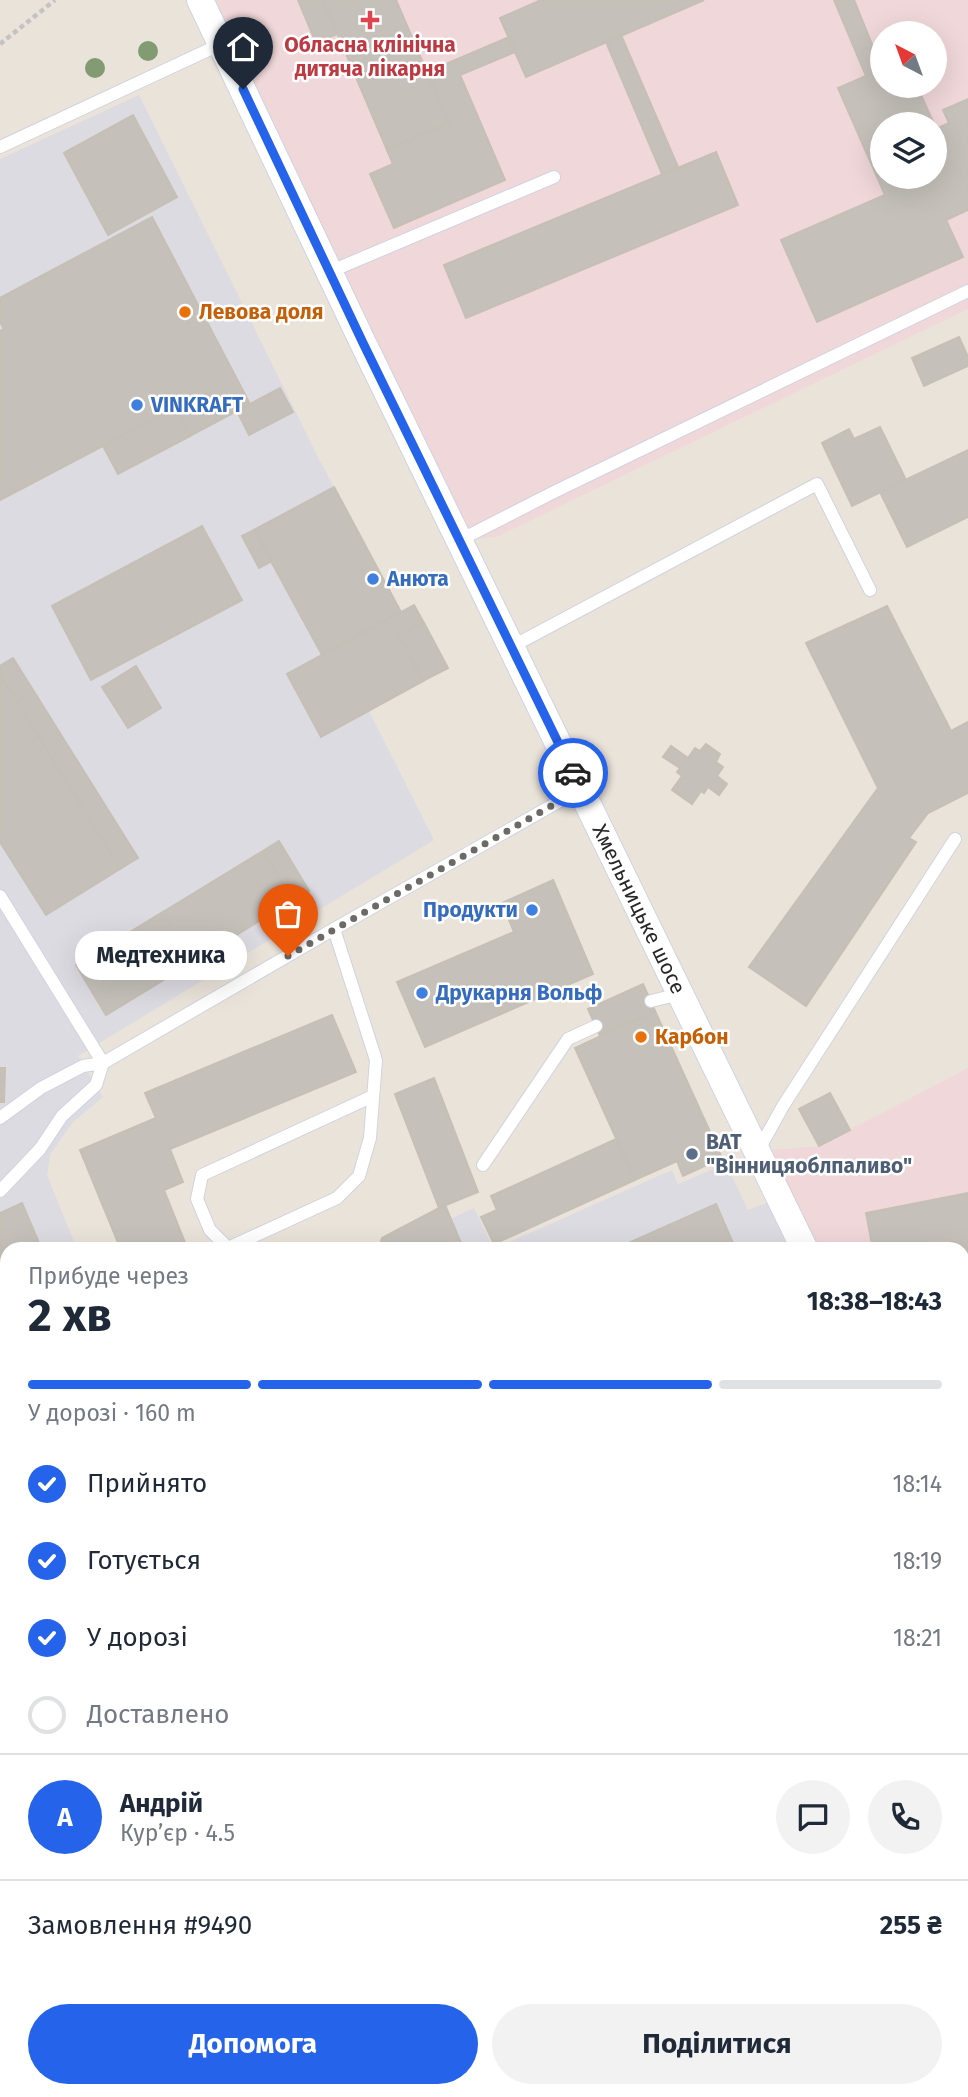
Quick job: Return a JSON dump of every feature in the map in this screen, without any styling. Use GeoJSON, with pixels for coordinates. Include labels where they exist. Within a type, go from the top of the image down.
{"type":"FeatureCollection","features":[{"type":"Feature","properties":{"kind":"street","name":"Хмельницьке шосе"},"geometry":{"type":"LineString","coordinates":[[200,0],[329,272],[801,1242]]}},
{"type":"Feature","properties":{"kind":"lane"},"geometry":{"type":"LineString","coordinates":[[0,148],[221,44]]}},
{"type":"Feature","properties":{"kind":"lane"},"geometry":{"type":"LineString","coordinates":[[329,272],[554,177]]}},
{"type":"Feature","properties":{"kind":"lane"},"geometry":{"type":"LineString","coordinates":[[460,540],[968,291]]}},
{"type":"Feature","properties":{"kind":"lane"},"geometry":{"type":"LineString","coordinates":[[511,647],[817,484],[870,590]]}},
{"type":"Feature","properties":{"kind":"lane"},"geometry":{"type":"LineString","coordinates":[[0,1118],[41,1088],[83,1066],[103,1063],[581,789]]}},
{"type":"Feature","properties":{"kind":"lane"},"geometry":{"type":"LineString","coordinates":[[758,1151],[783,1106],[955,839]]}},
{"type":"Feature","properties":{"kind":"lane"},"geometry":{"type":"LineString","coordinates":[[0,896],[103,1063],[96,1085],[62,1116],[40,1149],[0,1191]]}},
{"type":"Feature","properties":{"kind":"lane"},"geometry":{"type":"LineString","coordinates":[[241,1242],[337,1198],[359,1176],[370,1138],[376,1060],[334,929]]}},
{"type":"Feature","properties":{"kind":"lane"},"geometry":{"type":"LineString","coordinates":[[651,1001],[681,994]]}},
{"type":"Feature","properties":{"kind":"lane"},"geometry":{"type":"LineString","coordinates":[[483,1165],[568,1039],[596,1026]]}},
{"type":"Feature","properties":{"kind":"lane"},"geometry":{"type":"LineString","coordinates":[[222,1242],[210,1230],[197,1199],[202,1175],[373,1096]]}},
{"type":"Feature","properties":{"kind":"path"},"geometry":{"type":"LineString","coordinates":[[0,44],[55,0]]}},
{"type":"Feature","properties":{"kind":"shaded area"},"geometry":{"type":"Polygon","coordinates":[[[200,0],[968,0],[968,309],[496,537],[460,540],[200,0]]]}},
{"type":"Feature","properties":{"kind":"shaded area"},"geometry":{"type":"Polygon","coordinates":[[[139,95],[320,461],[401,612],[414,605],[448,668],[369,711],[434,840],[78,1056],[103,1097],[72,1123],[50,1155],[47,1175],[74,1242],[0,1242],[0,159],[139,95]]]}},
{"type":"Feature","properties":{"kind":"shaded area"},"geometry":{"type":"Polygon","coordinates":[[[968,1068],[968,1242],[802,1242],[758,1151],[819,1146],[968,1068]]]}},
{"type":"Feature","properties":{"kind":"shaded area"},"geometry":{"type":"Polygon","coordinates":[[[726,1164],[748,1210],[780,1198],[801,1242],[510,1242],[672,1170],[678,1184],[726,1164]]]}},
{"type":"Feature","properties":{"kind":"shaded area"},"geometry":{"type":"Polygon","coordinates":[[[474,1208],[491,1242],[400,1242],[474,1208]]]}},
{"type":"Feature","properties":{"kind":"building"},"geometry":{"type":"Polygon","coordinates":[[[298,0],[323,0],[337,34],[316,43],[298,0]]]}},
{"type":"Feature","properties":{"kind":"building"},"geometry":{"type":"Polygon","coordinates":[[[323,0],[396,0],[449,123],[387,150],[323,0]]]}},
{"type":"Feature","properties":{"kind":"building"},"geometry":{"type":"Polygon","coordinates":[[[541,0],[704,0],[526,77],[500,18],[541,0]]]}},
{"type":"Feature","properties":{"kind":"building"},"geometry":{"type":"Polygon","coordinates":[[[834,0],[854,0],[870,39],[870,74],[866,76],[834,0]]]}},
{"type":"Feature","properties":{"kind":"building"},"geometry":{"type":"Polygon","coordinates":[[[621,35],[678,167],[662,174],[606,42],[621,35]]]}},
{"type":"Feature","properties":{"kind":"building"},"geometry":{"type":"Polygon","coordinates":[[[509,37],[515,52],[460,75],[505,180],[394,228],[370,174],[393,164],[387,150],[449,123],[427,72],[509,37]]]}},
{"type":"Feature","properties":{"kind":"building"},"geometry":{"type":"Polygon","coordinates":[[[870,74],[870,98],[922,98],[929,112],[870,112],[870,161],[838,88],[870,74]]]}},
{"type":"Feature","properties":{"kind":"building"},"geometry":{"type":"Polygon","coordinates":[[[968,99],[968,210],[946,220],[963,257],[817,322],[781,240],[885,195],[882,189],[947,189],[949,123],[947,112],[943,110],[968,99]]]}},
{"type":"Feature","properties":{"kind":"building"},"geometry":{"type":"Polygon","coordinates":[[[133,115],[177,197],[108,235],[64,153],[133,115]]]}},
{"type":"Feature","properties":{"kind":"building"},"geometry":{"type":"Polygon","coordinates":[[[716,152],[738,205],[466,318],[444,265],[716,152]]]}},
{"type":"Feature","properties":{"kind":"building"},"geometry":{"type":"Polygon","coordinates":[[[152,217],[250,404],[190,436],[175,408],[0,500],[0,331],[4,329],[0,322],[0,298],[152,217]]]}},
{"type":"Feature","properties":{"kind":"building"},"geometry":{"type":"Polygon","coordinates":[[[959,337],[968,357],[968,366],[924,386],[912,358],[959,337]]]}},
{"type":"Feature","properties":{"kind":"building"},"geometry":{"type":"Polygon","coordinates":[[[280,388],[293,412],[249,435],[237,411],[280,388]]]}},
{"type":"Feature","properties":{"kind":"building"},"geometry":{"type":"Polygon","coordinates":[[[175,408],[190,436],[118,474],[103,446],[175,408]]]}},
{"type":"Feature","properties":{"kind":"building"},"geometry":{"type":"Polygon","coordinates":[[[880,427],[906,480],[852,506],[822,443],[849,429],[854,439],[880,427]]]}},
{"type":"Feature","properties":{"kind":"building"},"geometry":{"type":"Polygon","coordinates":[[[968,450],[968,517],[907,547],[880,492],[968,450]]]}},
{"type":"Feature","properties":{"kind":"building"},"geometry":{"type":"Polygon","coordinates":[[[334,487],[401,612],[322,655],[254,530],[334,487]]]}},
{"type":"Feature","properties":{"kind":"building"},"geometry":{"type":"Polygon","coordinates":[[[202,526],[242,600],[91,680],[52,606],[202,526]]]}},
{"type":"Feature","properties":{"kind":"building"},"geometry":{"type":"Polygon","coordinates":[[[254,530],[272,561],[259,568],[242,536],[254,530]]]}},
{"type":"Feature","properties":{"kind":"building"},"geometry":{"type":"Polygon","coordinates":[[[414,605],[424,623],[399,636],[423,681],[321,737],[287,674],[414,605]]]}},
{"type":"Feature","properties":{"kind":"building"},"geometry":{"type":"Polygon","coordinates":[[[887,606],[951,731],[968,722],[968,793],[928,813],[909,838],[916,842],[806,1006],[749,967],[878,788],[806,643],[887,606]]]}},
{"type":"Feature","properties":{"kind":"building"},"geometry":{"type":"Polygon","coordinates":[[[424,623],[448,668],[423,681],[399,636],[424,623]]]}},
{"type":"Feature","properties":{"kind":"building"},"geometry":{"type":"Polygon","coordinates":[[[13,658],[138,858],[120,869],[0,675],[0,666],[13,658]]]}},
{"type":"Feature","properties":{"kind":"building"},"geometry":{"type":"Polygon","coordinates":[[[136,666],[161,708],[128,728],[102,687],[136,666]]]}},
{"type":"Feature","properties":{"kind":"building"},"geometry":{"type":"Polygon","coordinates":[[[0,675],[120,869],[46,915],[0,842],[0,675]]]}},
{"type":"Feature","properties":{"kind":"building"},"geometry":{"type":"Polygon","coordinates":[[[706,744],[720,754],[716,762],[723,767],[717,776],[727,784],[719,795],[708,787],[704,793],[701,791],[692,804],[672,790],[682,776],[677,772],[680,768],[663,757],[671,746],[688,758],[695,748],[700,751],[706,744]]]}},
{"type":"Feature","properties":{"kind":"building"},"geometry":{"type":"Polygon","coordinates":[[[279,841],[309,891],[293,900],[263,851],[279,841]]]}},
{"type":"Feature","properties":{"kind":"building"},"geometry":{"type":"Polygon","coordinates":[[[263,851],[293,900],[193,962],[163,912],[263,851]]]}},
{"type":"Feature","properties":{"kind":"building"},"geometry":{"type":"Polygon","coordinates":[[[553,880],[593,974],[425,1047],[397,982],[514,932],[502,903],[553,880]]]}},
{"type":"Feature","properties":{"kind":"building"},"geometry":{"type":"Polygon","coordinates":[[[163,912],[193,962],[106,1015],[76,965],[163,912]]]}},
{"type":"Feature","properties":{"kind":"building"},"geometry":{"type":"Polygon","coordinates":[[[643,984],[655,1011],[600,1036],[588,1009],[643,984]]]}},
{"type":"Feature","properties":{"kind":"building"},"geometry":{"type":"Polygon","coordinates":[[[655,1011],[722,1158],[683,1176],[677,1161],[635,1180],[575,1048],[655,1011]]]}},
{"type":"Feature","properties":{"kind":"building"},"geometry":{"type":"Polygon","coordinates":[[[332,1015],[356,1072],[170,1149],[183,1182],[164,1190],[185,1242],[118,1242],[80,1150],[156,1118],[145,1093],[332,1015]]]}},
{"type":"Feature","properties":{"kind":"building"},"geometry":{"type":"Polygon","coordinates":[[[0,1068],[5,1068],[4,1102],[0,1102],[0,1068]]]}},
{"type":"Feature","properties":{"kind":"building"},"geometry":{"type":"Polygon","coordinates":[[[434,1078],[478,1192],[439,1208],[395,1094],[434,1078]]]}},
{"type":"Feature","properties":{"kind":"building"},"geometry":{"type":"Polygon","coordinates":[[[830,1093],[850,1130],[819,1146],[799,1109],[830,1093]]]}},
{"type":"Feature","properties":{"kind":"building"},"geometry":{"type":"Polygon","coordinates":[[[616,1139],[635,1180],[498,1242],[493,1242],[481,1217],[497,1210],[491,1196],[616,1139]]]}},
{"type":"Feature","properties":{"kind":"building"},"geometry":{"type":"Polygon","coordinates":[[[968,1193],[968,1242],[871,1242],[866,1213],[968,1193]]]}},
{"type":"Feature","properties":{"kind":"building"},"geometry":{"type":"Polygon","coordinates":[[[22,1203],[39,1242],[0,1242],[0,1213],[22,1203]]]}},
{"type":"Feature","properties":{"kind":"building"},"geometry":{"type":"Polygon","coordinates":[[[716,1204],[733,1242],[631,1242],[716,1204]]]}},
{"type":"Feature","properties":{"kind":"building"},"geometry":{"type":"Polygon","coordinates":[[[445,1205],[461,1242],[381,1242],[382,1238],[445,1205]]]}},
{"type":"Feature","properties":{"kind":"way so far"},"geometry":{"type":"LineString","coordinates":[[288,956],[581,789],[573,773]]}},
{"type":"Feature","properties":{"kind":"place","name":"Обласна клінічна дитяча лікарня"},"geometry":{"type":"Point","coordinates":[370,20]}},
{"type":"Feature","properties":{"kind":"place","name":"Левова доля"},"geometry":{"type":"Point","coordinates":[185,312]}},
{"type":"Feature","properties":{"kind":"place","name":"VINKRAFT"},"geometry":{"type":"Point","coordinates":[137,405]}},
{"type":"Feature","properties":{"kind":"place","name":"Анюта"},"geometry":{"type":"Point","coordinates":[373,579]}},
{"type":"Feature","properties":{"kind":"place","name":"Продукти"},"geometry":{"type":"Point","coordinates":[532,910]}},
{"type":"Feature","properties":{"kind":"place","name":"Медтехника"},"geometry":{"type":"Point","coordinates":[288,956]}},
{"type":"Feature","properties":{"kind":"place","name":"Друкарня Вольф"},"geometry":{"type":"Point","coordinates":[422,993]}},
{"type":"Feature","properties":{"kind":"place","name":"Карбон"},"geometry":{"type":"Point","coordinates":[641,1037]}},
{"type":"Feature","properties":{"kind":"place","name":"ВАТ \"Вінницяоблпаливо\""},"geometry":{"type":"Point","coordinates":[692,1154]}},
{"type":"Feature","properties":{"kind":"route"},"geometry":{"type":"LineString","coordinates":[[243,89],[363,343],[573,773]]}}]}
